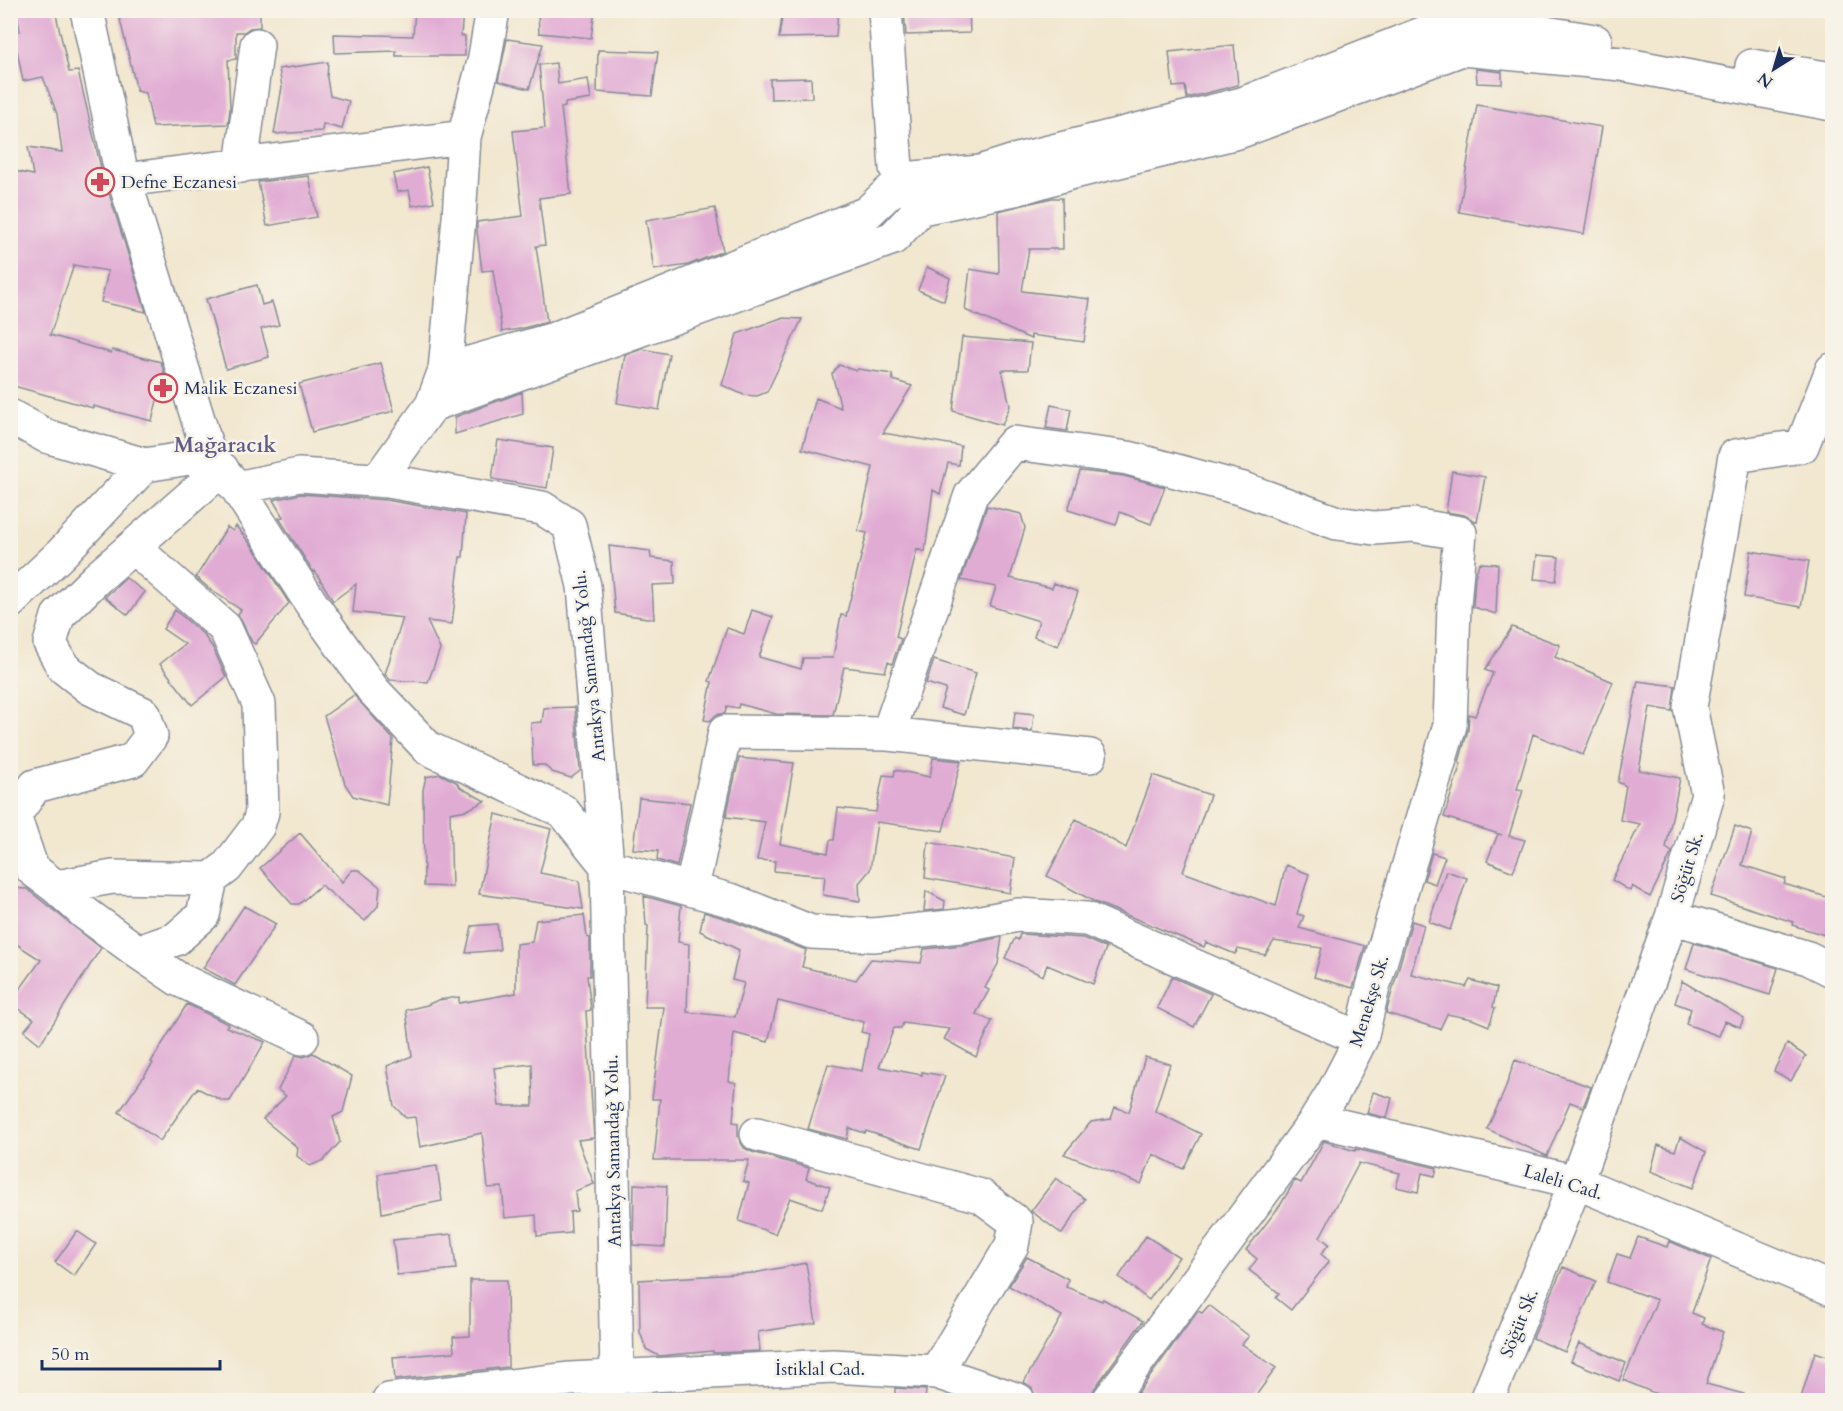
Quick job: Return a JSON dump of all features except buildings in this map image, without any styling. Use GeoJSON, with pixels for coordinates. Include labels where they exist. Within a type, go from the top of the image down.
{"type":"FeatureCollection","features":[{"type":"Feature","properties":{"kind":"street"},"geometry":{"type":"LineString","coordinates":[[87,10],[124,180],[223,470],[366,681],[428,748],[563,811],[606,866],[733,901],[811,932],[873,935],[960,926],[1018,915],[1087,919],[1361,1040]]}},
{"type":"Feature","properties":{"kind":"street"},"geometry":{"type":"LineString","coordinates":[[378,480],[432,405],[445,370],[464,137],[484,62],[494,10]]}},
{"type":"Feature","properties":{"kind":"street"},"geometry":{"type":"LineString","coordinates":[[885,10],[896,168],[921,208]]}},
{"type":"Feature","properties":{"kind":"street"},"geometry":{"type":"LineString","coordinates":[[445,370],[555,339],[867,213],[903,179],[980,172],[1032,156],[1242,104],[1437,28],[1521,29],[1833,79]]}},
{"type":"Feature","properties":{"kind":"street"},"geometry":{"type":"LineString","coordinates":[[241,166],[257,45]]}},
{"type":"Feature","properties":{"kind":"street"},"geometry":{"type":"LineString","coordinates":[[432,405],[893,238],[921,208],[1019,188],[1070,173],[1239,132],[1462,49],[1622,64],[1833,104]]}},
{"type":"Feature","properties":{"kind":"street"},"geometry":{"type":"LineString","coordinates":[[124,180],[464,137]]}},
{"type":"Feature","properties":{"kind":"street","name":"Söğüt Sk."},"geometry":{"type":"LineString","coordinates":[[1487,1401],[1576,1182],[1672,917],[1708,795],[1690,707],[1735,456],[1802,446],[1833,370]]}},
{"type":"Feature","properties":{"kind":"street"},"geometry":{"type":"LineString","coordinates":[[10,416],[45,436],[145,465],[61,554],[10,602]]}},
{"type":"Feature","properties":{"kind":"street","name":"Menekşe Sk."},"geometry":{"type":"LineString","coordinates":[[888,734],[971,495],[1014,443],[1128,458],[1243,489],[1337,523],[1374,528],[1413,525],[1460,532],[1454,606],[1450,725],[1373,987],[1361,1040],[1316,1120],[1109,1401]]}},
{"type":"Feature","properties":{"kind":"street","name":"Antakya Samandağ Yolu."},"geometry":{"type":"LineString","coordinates":[[145,465],[378,480],[542,508],[569,525],[584,586],[606,866],[622,1388]]}},
{"type":"Feature","properties":{"kind":"street"},"geometry":{"type":"LineString","coordinates":[[223,470],[133,547],[58,616],[50,643],[63,667],[90,688],[144,714],[151,736],[133,760],[35,786],[14,816],[20,864],[32,869],[86,914],[178,979],[302,1038]]}},
{"type":"Feature","properties":{"kind":"street"},"geometry":{"type":"LineString","coordinates":[[56,887],[113,877],[211,879],[227,867],[258,826],[262,812],[259,704],[225,628],[133,547]]}},
{"type":"Feature","properties":{"kind":"street"},"geometry":{"type":"LineString","coordinates":[[692,888],[725,732],[888,734],[1090,756]]}},
{"type":"Feature","properties":{"kind":"street"},"geometry":{"type":"LineString","coordinates":[[138,952],[176,939],[203,915],[211,879]]}},
{"type":"Feature","properties":{"kind":"street"},"geometry":{"type":"LineString","coordinates":[[1672,917],[1808,958],[1833,970]]}},
{"type":"Feature","properties":{"kind":"street","name":"Laleli Cad."},"geometry":{"type":"LineString","coordinates":[[1316,1120],[1576,1182],[1833,1290]]}},
{"type":"Feature","properties":{"kind":"street"},"geometry":{"type":"LineString","coordinates":[[757,1134],[981,1196],[1016,1222],[1012,1245],[936,1372]]}},
{"type":"Feature","properties":{"kind":"street","name":"İstiklal Cad."},"geometry":{"type":"LineString","coordinates":[[389,1401],[570,1379],[622,1388],[833,1366],[936,1372],[1018,1401]]}},
{"type":"Feature","properties":{"kind":"place","name":"Defne Eczanesi"},"geometry":{"type":"Point","coordinates":[100,182]}},
{"type":"Feature","properties":{"kind":"place","name":"Malik Eczanesi"},"geometry":{"type":"Point","coordinates":[163,388]}},
{"type":"Feature","properties":{"kind":"district","name":"Mağaracık"},"geometry":{"type":"Point","coordinates":[225,445]}}]}
